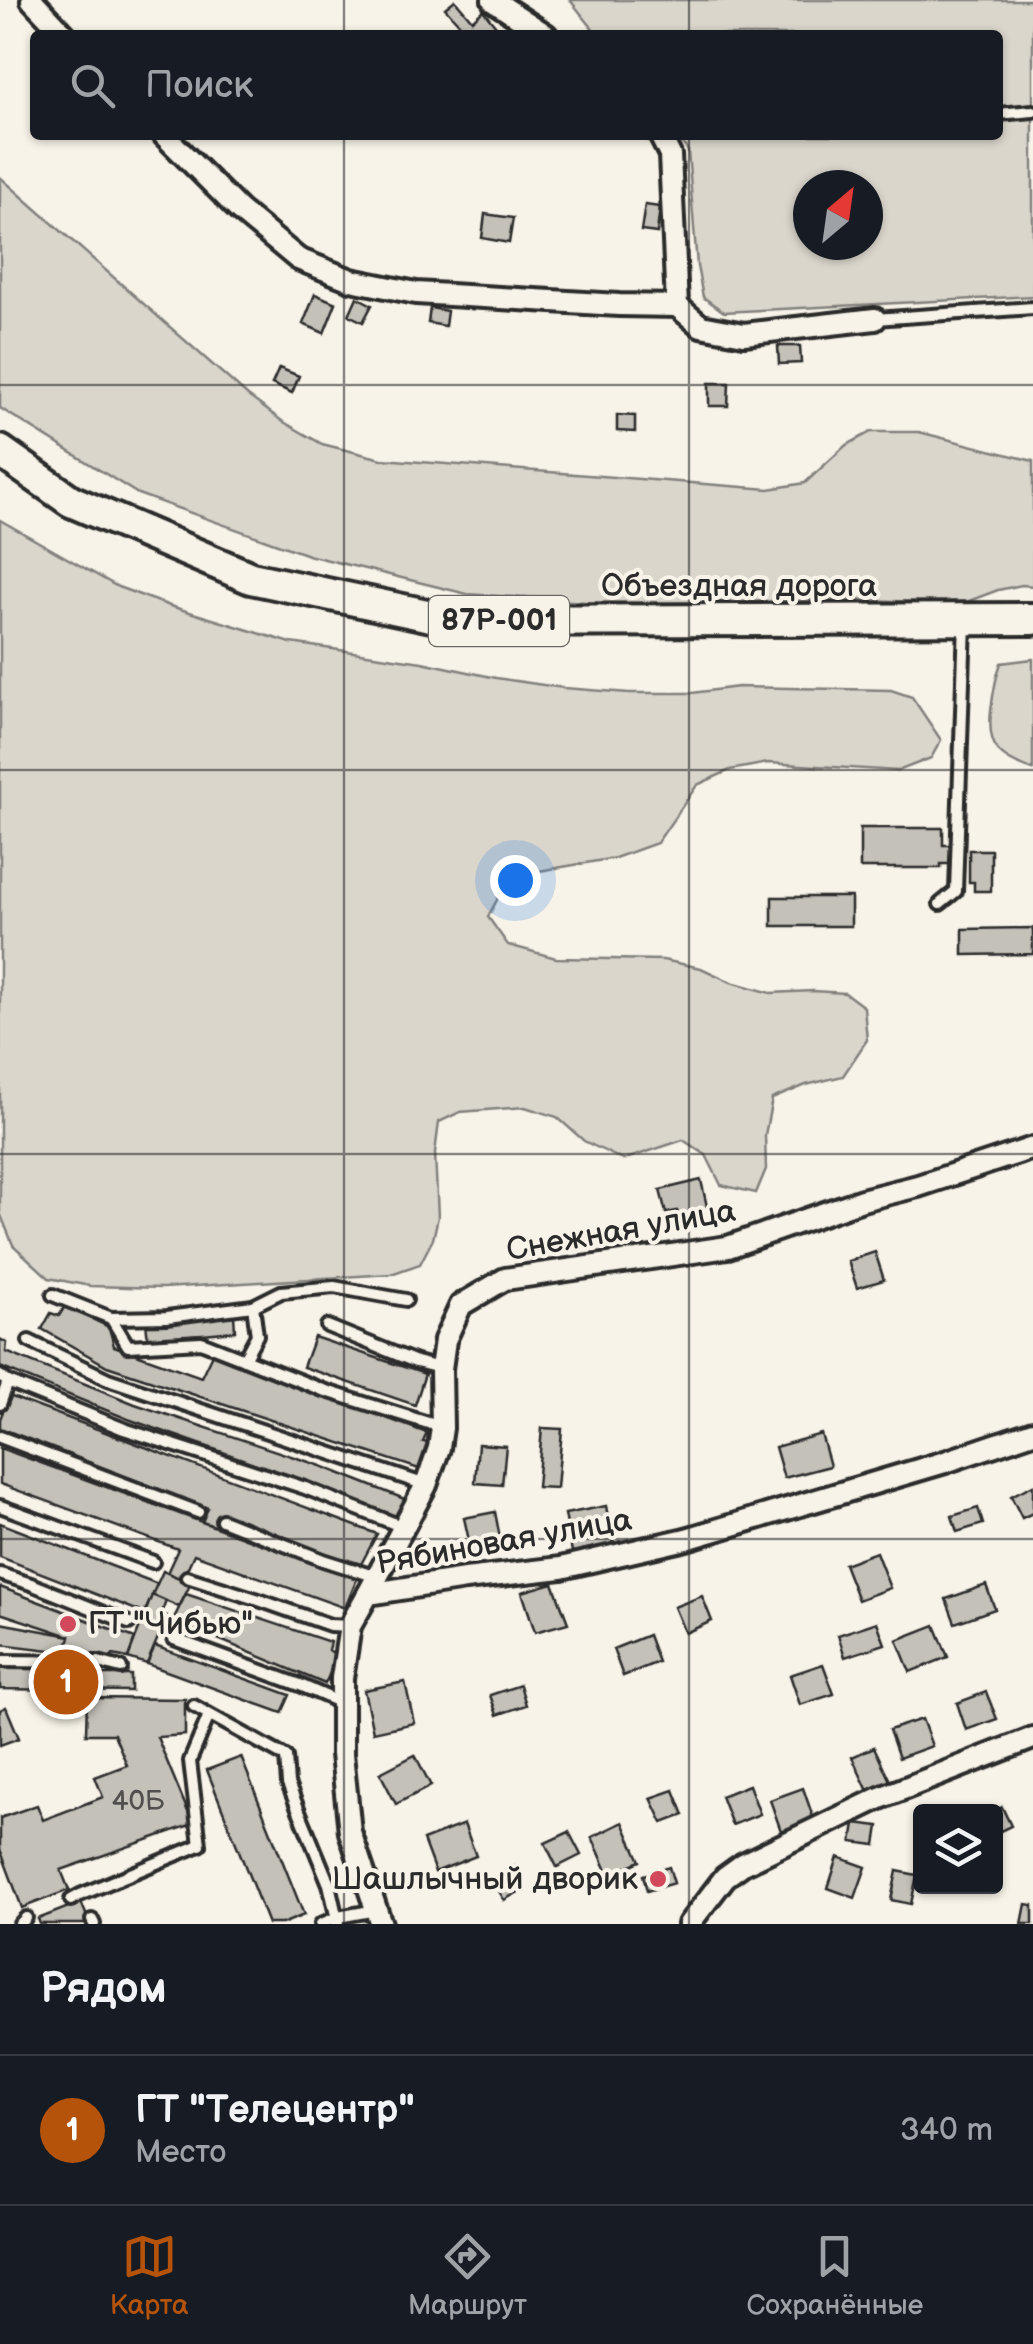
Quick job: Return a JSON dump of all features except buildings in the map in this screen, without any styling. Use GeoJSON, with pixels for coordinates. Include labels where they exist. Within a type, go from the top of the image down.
{"type":"FeatureCollection","features":[{"type":"Feature","properties":{"kind":"main road","name":"Объездная дорога"},"geometry":{"type":"LineString","coordinates":[[0,451],[72,501],[252,578],[455,620],[1033,620]]}},
{"type":"Feature","properties":{"kind":"street"},"geometry":{"type":"LineString","coordinates":[[32,0],[61,30]]}},
{"type":"Feature","properties":{"kind":"street"},"geometry":{"type":"LineString","coordinates":[[493,0],[538,30]]}},
{"type":"Feature","properties":{"kind":"street"},"geometry":{"type":"LineString","coordinates":[[169,140],[239,210],[298,258],[352,280],[416,293],[677,306],[701,326],[744,334],[875,319]]}},
{"type":"Feature","properties":{"kind":"street"},"geometry":{"type":"LineString","coordinates":[[662,140],[670,156],[677,306]]}},
{"type":"Feature","properties":{"kind":"street","name":"Снежная улица"},"geometry":{"type":"LineString","coordinates":[[372,1586],[426,1486],[439,1448],[445,1340],[461,1306],[506,1279],[728,1247],[862,1200],[1033,1148]]}},
{"type":"Feature","properties":{"kind":"street","name":"Рябиновая улица"},"geometry":{"type":"LineString","coordinates":[[379,1917],[350,1832],[342,1754],[342,1678],[350,1626],[372,1586],[561,1568],[686,1539],[1033,1432]]}},
{"type":"Feature","properties":{"kind":"street"},"geometry":{"type":"LineString","coordinates":[[689,1924],[725,1877],[743,1864],[880,1798],[1033,1738]]}},
{"type":"Feature","properties":{"kind":"lane"},"geometry":{"type":"LineString","coordinates":[[1003,114],[1033,111]]}},
{"type":"Feature","properties":{"kind":"lane"},"geometry":{"type":"LineString","coordinates":[[875,319],[1033,308]]}},
{"type":"Feature","properties":{"kind":"lane"},"geometry":{"type":"LineString","coordinates":[[940,904],[956,890],[965,621]]}},
{"type":"Feature","properties":{"kind":"lane"},"geometry":{"type":"LineString","coordinates":[[52,1295],[111,1318],[167,1317],[253,1306],[281,1292],[334,1287],[406,1300]]}},
{"type":"Feature","properties":{"kind":"lane"},"geometry":{"type":"LineString","coordinates":[[244,1359],[257,1335],[253,1306]]}},
{"type":"Feature","properties":{"kind":"lane"},"geometry":{"type":"LineString","coordinates":[[111,1318],[128,1346],[201,1342],[324,1390],[442,1428]]}},
{"type":"Feature","properties":{"kind":"lane"},"geometry":{"type":"LineString","coordinates":[[327,1326],[416,1362],[441,1368]]}},
{"type":"Feature","properties":{"kind":"lane"},"geometry":{"type":"LineString","coordinates":[[29,1342],[108,1378],[426,1486]]}},
{"type":"Feature","properties":{"kind":"lane"},"geometry":{"type":"LineString","coordinates":[[0,1404],[4,1379],[124,1429],[305,1488],[403,1527]]}},
{"type":"Feature","properties":{"kind":"lane"},"geometry":{"type":"LineString","coordinates":[[0,1436],[198,1512]]}},
{"type":"Feature","properties":{"kind":"lane"},"geometry":{"type":"LineString","coordinates":[[0,1506],[153,1562]]}},
{"type":"Feature","properties":{"kind":"lane"},"geometry":{"type":"LineString","coordinates":[[222,1520],[323,1560],[372,1586]]}},
{"type":"Feature","properties":{"kind":"lane"},"geometry":{"type":"LineString","coordinates":[[0,1574],[129,1623]]}},
{"type":"Feature","properties":{"kind":"lane"},"geometry":{"type":"LineString","coordinates":[[187,1577],[330,1626],[350,1626]]}},
{"type":"Feature","properties":{"kind":"lane"},"geometry":{"type":"LineString","coordinates":[[174,1638],[343,1704]]}},
{"type":"Feature","properties":{"kind":"lane"},"geometry":{"type":"LineString","coordinates":[[0,1661],[98,1662],[121,1668]]}},
{"type":"Feature","properties":{"kind":"lane"},"geometry":{"type":"LineString","coordinates":[[194,1706],[286,1757],[288,1784],[329,1884],[338,1920]]}},
{"type":"Feature","properties":{"kind":"lane"},"geometry":{"type":"LineString","coordinates":[[71,1900],[200,1845],[190,1761],[209,1714]]}},
{"type":"Feature","properties":{"kind":"lane"},"geometry":{"type":"LineString","coordinates":[[322,1924],[379,1917]]}},
{"type":"Feature","properties":{"kind":"shaded area"},"geometry":{"type":"Polygon","coordinates":[[[570,0],[1033,0],[1033,296],[724,312],[703,297],[688,151],[680,140],[1003,140],[1003,30],[594,30],[570,0]]]}},
{"type":"Feature","properties":{"kind":"shaded area"},"geometry":{"type":"Polygon","coordinates":[[[0,177],[248,396],[322,444],[382,459],[769,489],[805,483],[845,446],[871,432],[919,432],[1033,461],[1033,586],[998,590],[961,604],[849,599],[630,605],[467,594],[308,555],[138,494],[0,408],[0,177]]]}},
{"type":"Feature","properties":{"kind":"shaded area"},"geometry":{"type":"Polygon","coordinates":[[[0,520],[118,587],[291,643],[564,688],[629,693],[692,693],[738,687],[891,690],[912,697],[941,740],[931,758],[898,771],[768,763],[730,770],[697,785],[657,843],[615,858],[539,871],[506,883],[488,917],[508,945],[556,958],[663,960],[701,968],[731,982],[771,993],[845,993],[864,1007],[867,1040],[843,1076],[772,1099],[765,1135],[766,1169],[756,1193],[721,1185],[706,1155],[683,1140],[623,1160],[584,1141],[557,1117],[525,1107],[460,1112],[439,1122],[435,1153],[438,1217],[433,1239],[420,1264],[391,1274],[163,1288],[90,1286],[49,1278],[13,1245],[0,1213],[0,520]]]}},
{"type":"Feature","properties":{"kind":"shaded area"},"geometry":{"type":"Polygon","coordinates":[[[1033,659],[1033,770],[998,750],[990,724],[1001,663],[1033,659]]]}},
{"type":"Feature","properties":{"kind":"place","name":"ГТ \"Чибью\""},"geometry":{"type":"Point","coordinates":[68,1624]}},
{"type":"Feature","properties":{"kind":"place","name":"ГТ \"Телецентр\""},"geometry":{"type":"Point","coordinates":[66,1682]}},
{"type":"Feature","properties":{"kind":"place","name":"Шашлычный дворик"},"geometry":{"type":"Point","coordinates":[658,1879]}}]}
